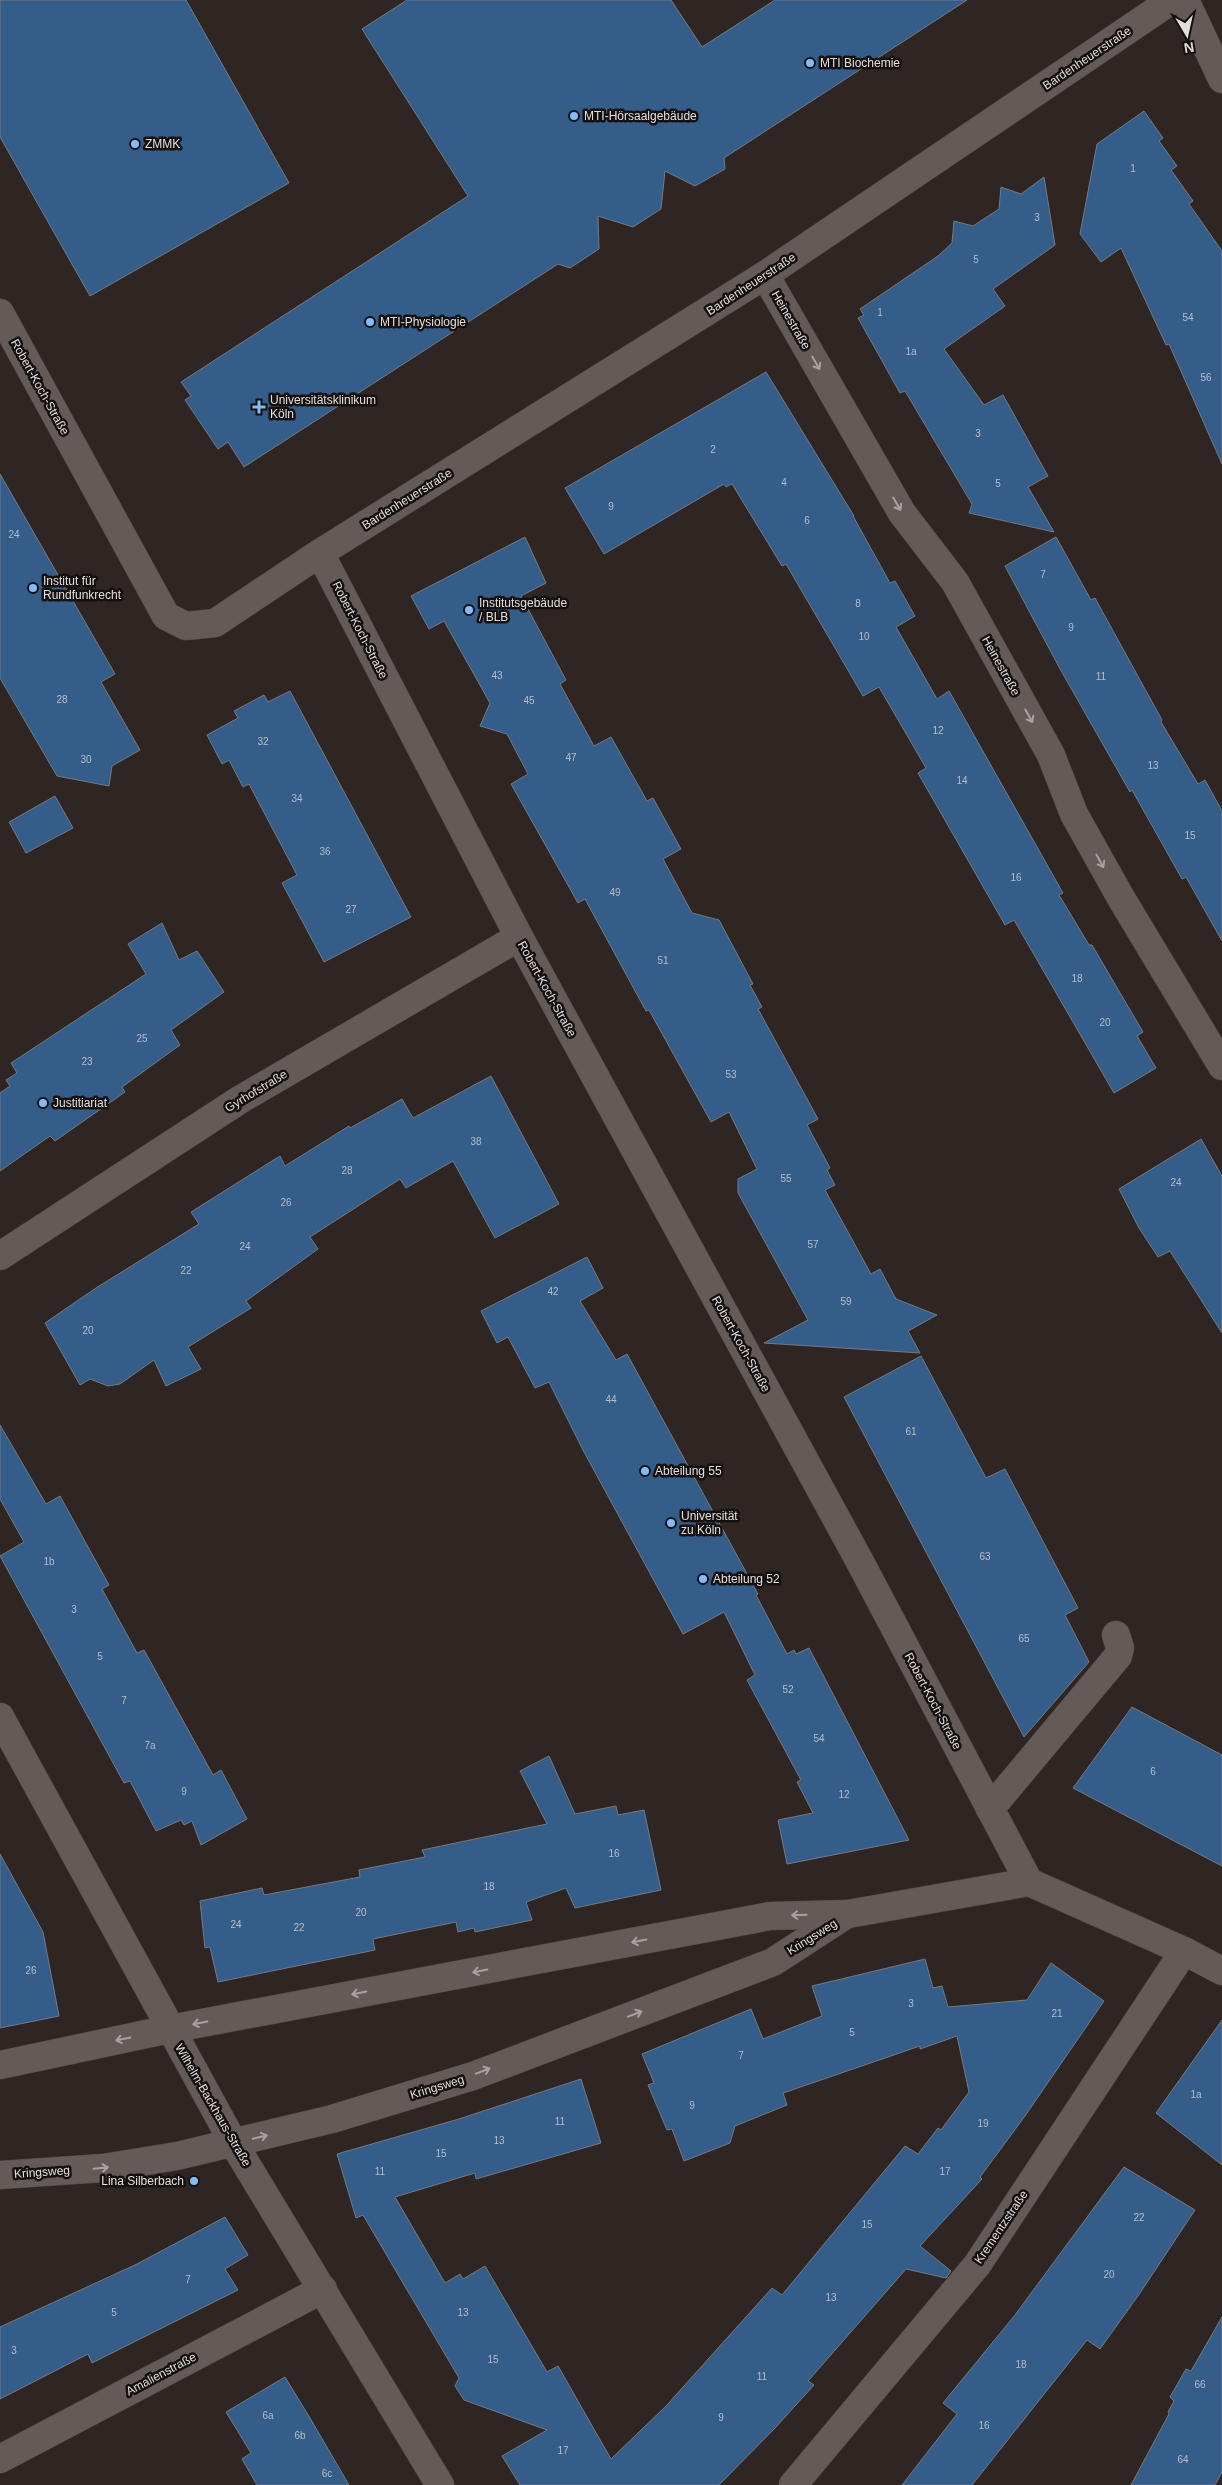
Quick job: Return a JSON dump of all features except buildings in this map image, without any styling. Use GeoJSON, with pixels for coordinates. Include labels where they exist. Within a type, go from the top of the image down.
{"type":"FeatureCollection","features":[{"type":"Feature","properties":{"kind":"street","name":"Bardenheuerstraße"},"geometry":{"type":"LineString","coordinates":[[320,553],[765,275],[1172,0]]}},
{"type":"Feature","properties":{"kind":"street"},"geometry":{"type":"LineString","coordinates":[[1185,0],[1222,79]]}},
{"type":"Feature","properties":{"kind":"street","name":"Heinestraße"},"geometry":{"type":"LineString","coordinates":[[765,275],[902,514],[954,582],[1051,755],[1074,814],[1121,898],[1222,1066]]}},
{"type":"Feature","properties":{"kind":"street","name":"Robert-Koch-Straße"},"geometry":{"type":"LineString","coordinates":[[0,313],[166,616],[186,626],[215,623],[320,553],[519,937],[859,1560],[1029,1882]]}},
{"type":"Feature","properties":{"kind":"street","name":"Gyrhofstraße"},"geometry":{"type":"LineString","coordinates":[[0,1256],[241,1099],[519,937]]}},
{"type":"Feature","properties":{"kind":"street"},"geometry":{"type":"LineString","coordinates":[[990,1808],[1118,1656],[1120,1648],[1116,1635]]}},
{"type":"Feature","properties":{"kind":"street","name":"Wilhelm-Backhaus-Straße"},"geometry":{"type":"LineString","coordinates":[[0,1717],[234,2144],[440,2485]]}},
{"type":"Feature","properties":{"kind":"street"},"geometry":{"type":"LineString","coordinates":[[1029,1882],[1184,1951],[1222,1971]]}},
{"type":"Feature","properties":{"kind":"street","name":"Kringsweg"},"geometry":{"type":"LineString","coordinates":[[0,2065],[170,2029],[770,1916],[848,1914],[1029,1882]]}},
{"type":"Feature","properties":{"kind":"street","name":"Kringsweg"},"geometry":{"type":"LineString","coordinates":[[0,2175],[103,2168],[177,2156],[234,2144],[332,2119],[482,2072],[773,1962],[848,1914]]}},
{"type":"Feature","properties":{"kind":"street","name":"Krementzstraße"},"geometry":{"type":"LineString","coordinates":[[793,2485],[977,2265],[1184,1951]]}},
{"type":"Feature","properties":{"kind":"street","name":"Amalienstraße"},"geometry":{"type":"LineString","coordinates":[[0,2459],[322,2288]]}},
{"type":"Feature","properties":{"kind":"place","name":"MTI Biochemie"},"geometry":{"type":"Point","coordinates":[810,63]}},
{"type":"Feature","properties":{"kind":"place","name":"MTI-Hörsaalgebäude"},"geometry":{"type":"Point","coordinates":[574,116]}},
{"type":"Feature","properties":{"kind":"place","name":"ZMMK"},"geometry":{"type":"Point","coordinates":[135,144]}},
{"type":"Feature","properties":{"kind":"place","name":"MTI-Physiologie"},"geometry":{"type":"Point","coordinates":[370,322]}},
{"type":"Feature","properties":{"kind":"place","name":"Universitätsklinikum Köln"},"geometry":{"type":"Point","coordinates":[259,407]}},
{"type":"Feature","properties":{"kind":"place","name":"Institut für Rundfunkrecht"},"geometry":{"type":"Point","coordinates":[33,588]}},
{"type":"Feature","properties":{"kind":"place","name":"Institutsgebäude / BLB"},"geometry":{"type":"Point","coordinates":[469,610]}},
{"type":"Feature","properties":{"kind":"place","name":"Justitiariat"},"geometry":{"type":"Point","coordinates":[43,1103]}},
{"type":"Feature","properties":{"kind":"place","name":"Abteilung 55"},"geometry":{"type":"Point","coordinates":[645,1471]}},
{"type":"Feature","properties":{"kind":"place","name":"Universität zu Köln"},"geometry":{"type":"Point","coordinates":[671,1523]}},
{"type":"Feature","properties":{"kind":"place","name":"Abteilung 52"},"geometry":{"type":"Point","coordinates":[703,1579]}},
{"type":"Feature","properties":{"kind":"place","name":"Lina Silberbach"},"geometry":{"type":"Point","coordinates":[194,2181]}}]}
